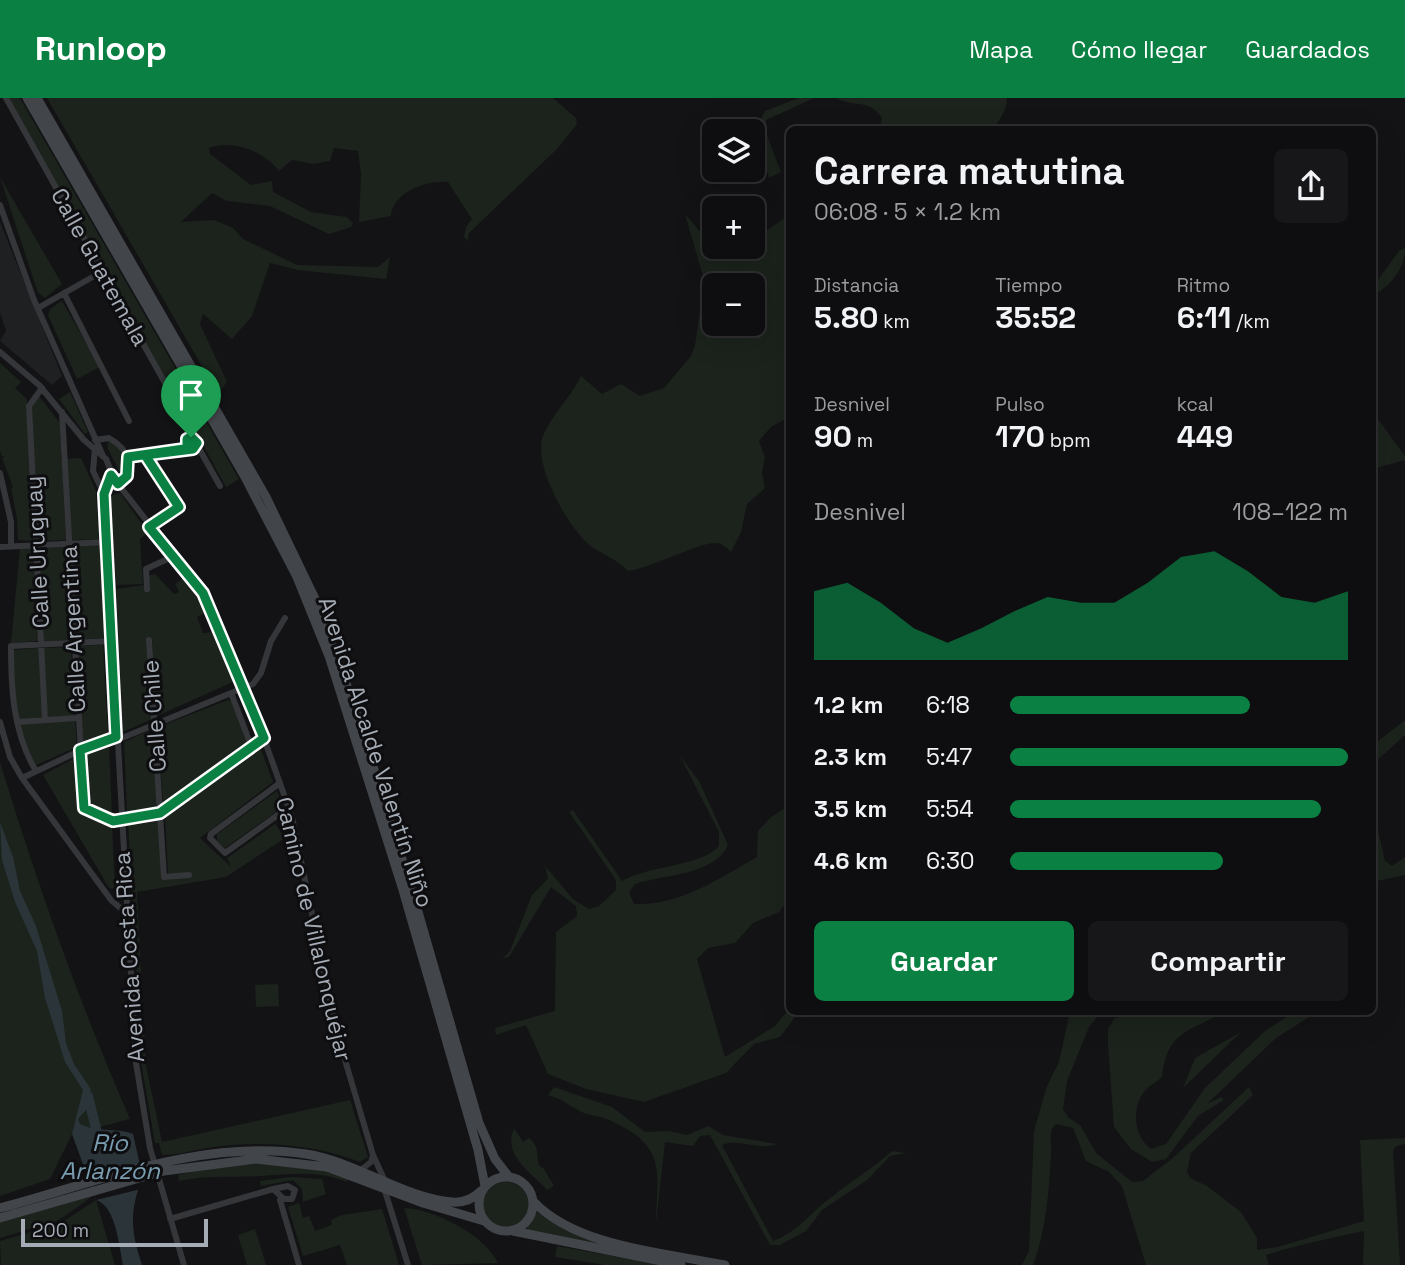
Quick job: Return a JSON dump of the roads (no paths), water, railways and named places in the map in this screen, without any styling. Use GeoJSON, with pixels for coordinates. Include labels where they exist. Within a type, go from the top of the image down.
{"type":"FeatureCollection","features":[{"type":"Feature","properties":{"kind":"street","name":"Calle Guatemala"},"geometry":{"type":"LineString","coordinates":[[6,98],[220,486]]}},
{"type":"Feature","properties":{"kind":"street","name":"Avenida Alcalde Valentín Niño"},"geometry":{"type":"LineString","coordinates":[[27,98],[277,535],[311,610],[402,890],[478,1150],[483,1189]]}},
{"type":"Feature","properties":{"kind":"street","name":"Avenida Alcalde Valentín Niño"},"geometry":{"type":"LineString","coordinates":[[37,98],[260,487],[309,583],[352,700],[479,1123],[495,1159],[509,1177]]}},
{"type":"Feature","properties":{"kind":"street"},"geometry":{"type":"LineString","coordinates":[[0,205],[37,308],[103,458]]}},
{"type":"Feature","properties":{"kind":"street"},"geometry":{"type":"LineString","coordinates":[[37,308],[103,271]]}},
{"type":"Feature","properties":{"kind":"street"},"geometry":{"type":"LineString","coordinates":[[64,293],[127,417],[116,418]]}},
{"type":"Feature","properties":{"kind":"street"},"geometry":{"type":"LineString","coordinates":[[0,352],[41,387],[86,442],[95,451],[103,458],[110,467],[111,475],[106,479],[98,479],[93,471],[95,451],[96,439]]}},
{"type":"Feature","properties":{"kind":"street","name":"Calle Uruguay"},"geometry":{"type":"LineString","coordinates":[[41,387],[29,405],[46,720]]}},
{"type":"Feature","properties":{"kind":"street","name":"Calle Argentina"},"geometry":{"type":"LineString","coordinates":[[62,412],[84,808],[113,821],[120,819]]}},
{"type":"Feature","properties":{"kind":"street"},"geometry":{"type":"LineString","coordinates":[[86,442],[105,437],[113,440],[128,457],[128,474],[118,484]]}},
{"type":"Feature","properties":{"kind":"street"},"geometry":{"type":"LineString","coordinates":[[187,447],[186,441],[191,437]]}},
{"type":"Feature","properties":{"kind":"street"},"geometry":{"type":"LineString","coordinates":[[86,442],[94,460]]}},
{"type":"Feature","properties":{"kind":"street"},"geometry":{"type":"LineString","coordinates":[[128,457],[187,447],[193,449],[197,445]]}},
{"type":"Feature","properties":{"kind":"street"},"geometry":{"type":"LineString","coordinates":[[145,455],[179,507],[149,527]]}},
{"type":"Feature","properties":{"kind":"street"},"geometry":{"type":"LineString","coordinates":[[94,460],[103,458]]}},
{"type":"Feature","properties":{"kind":"street"},"geometry":{"type":"LineString","coordinates":[[0,473],[11,546]]}},
{"type":"Feature","properties":{"kind":"street","name":"Camino de Villalonquéjar"},"geometry":{"type":"LineString","coordinates":[[111,475],[203,593],[264,738],[289,807],[330,1008],[408,1265]]}},
{"type":"Feature","properties":{"kind":"street","name":"Avenida Costa Rica"},"geometry":{"type":"LineString","coordinates":[[104,494],[111,475]]}},
{"type":"Feature","properties":{"kind":"street","name":"Avenida Costa Rica"},"geometry":{"type":"LineString","coordinates":[[98,479],[104,494],[107,541],[135,1063],[155,1170],[184,1265]]}},
{"type":"Feature","properties":{"kind":"street"},"geometry":{"type":"LineString","coordinates":[[0,547],[107,541]]}},
{"type":"Feature","properties":{"kind":"street"},"geometry":{"type":"LineString","coordinates":[[147,589],[146,569],[174,556]]}},
{"type":"Feature","properties":{"kind":"street"},"geometry":{"type":"LineString","coordinates":[[22,778],[80,750],[244,688],[259,678],[271,640],[285,618]]}},
{"type":"Feature","properties":{"kind":"street","name":"Calle Chile"},"geometry":{"type":"LineString","coordinates":[[149,640],[164,877],[188,875]]}},
{"type":"Feature","properties":{"kind":"street"},"geometry":{"type":"LineString","coordinates":[[36,771],[22,744],[12,697],[10,646],[111,641]]}},
{"type":"Feature","properties":{"kind":"street"},"geometry":{"type":"LineString","coordinates":[[231,693],[252,747]]}},
{"type":"Feature","properties":{"kind":"street"},"geometry":{"type":"LineString","coordinates":[[18,722],[77,718]]}},
{"type":"Feature","properties":{"kind":"street"},"geometry":{"type":"LineString","coordinates":[[0,722],[10,757],[22,778],[111,900],[126,913]]}},
{"type":"Feature","properties":{"kind":"street"},"geometry":{"type":"LineString","coordinates":[[120,819],[160,813],[264,738]]}},
{"type":"Feature","properties":{"kind":"street"},"geometry":{"type":"LineString","coordinates":[[280,783],[211,834],[210,838],[225,853],[289,807]]}},
{"type":"Feature","properties":{"kind":"street"},"geometry":{"type":"LineString","coordinates":[[0,1208],[225,1152],[258,1150],[318,1156],[362,1169],[404,1196],[484,1220],[495,1229],[681,1265]]}},
{"type":"Feature","properties":{"kind":"street"},"geometry":{"type":"LineString","coordinates":[[362,1169],[371,1162],[373,1155]]}},
{"type":"Feature","properties":{"kind":"street"},"geometry":{"type":"LineString","coordinates":[[155,1170],[271,1159],[327,1167],[453,1202],[470,1199],[496,1178],[509,1177],[528,1187],[533,1201],[559,1222],[597,1238],[725,1265]]}},
{"type":"Feature","properties":{"kind":"street"},"geometry":{"type":"LineString","coordinates":[[0,1218],[92,1187]]}},
{"type":"Feature","properties":{"kind":"street"},"geometry":{"type":"LineString","coordinates":[[170,1219],[272,1189]]}},
{"type":"Feature","properties":{"kind":"street"},"geometry":{"type":"LineString","coordinates":[[483,1189],[478,1205],[484,1220]]}},
{"type":"Feature","properties":{"kind":"street"},"geometry":{"type":"LineString","coordinates":[[390,1203],[404,1196]]}},
{"type":"Feature","properties":{"kind":"street"},"geometry":{"type":"LineString","coordinates":[[280,1200],[299,1265]]}},
{"type":"Feature","properties":{"kind":"street"},"geometry":{"type":"LineString","coordinates":[[513,1231],[526,1223],[533,1201]]}},
{"type":"Feature","properties":{"kind":"water","name":"Río Arlanzón"},"geometry":{"type":"Polygon","coordinates":[[[0,822],[13,857],[20,891],[36,926],[62,1011],[66,1043],[74,1064],[90,1088],[92,1103],[78,1119],[80,1124],[133,1134],[140,1165],[127,1175],[138,1190],[133,1228],[142,1265],[123,1265],[112,1218],[103,1204],[96,1200],[72,1134],[83,1090],[65,1062],[45,998],[37,951],[15,902],[2,860],[0,822]]]}},
{"type":"Feature","properties":{"kind":"waterway","name":"Río Arlanzón"},"geometry":{"type":"LineString","coordinates":[[88,1096],[99,1141]]}}]}
